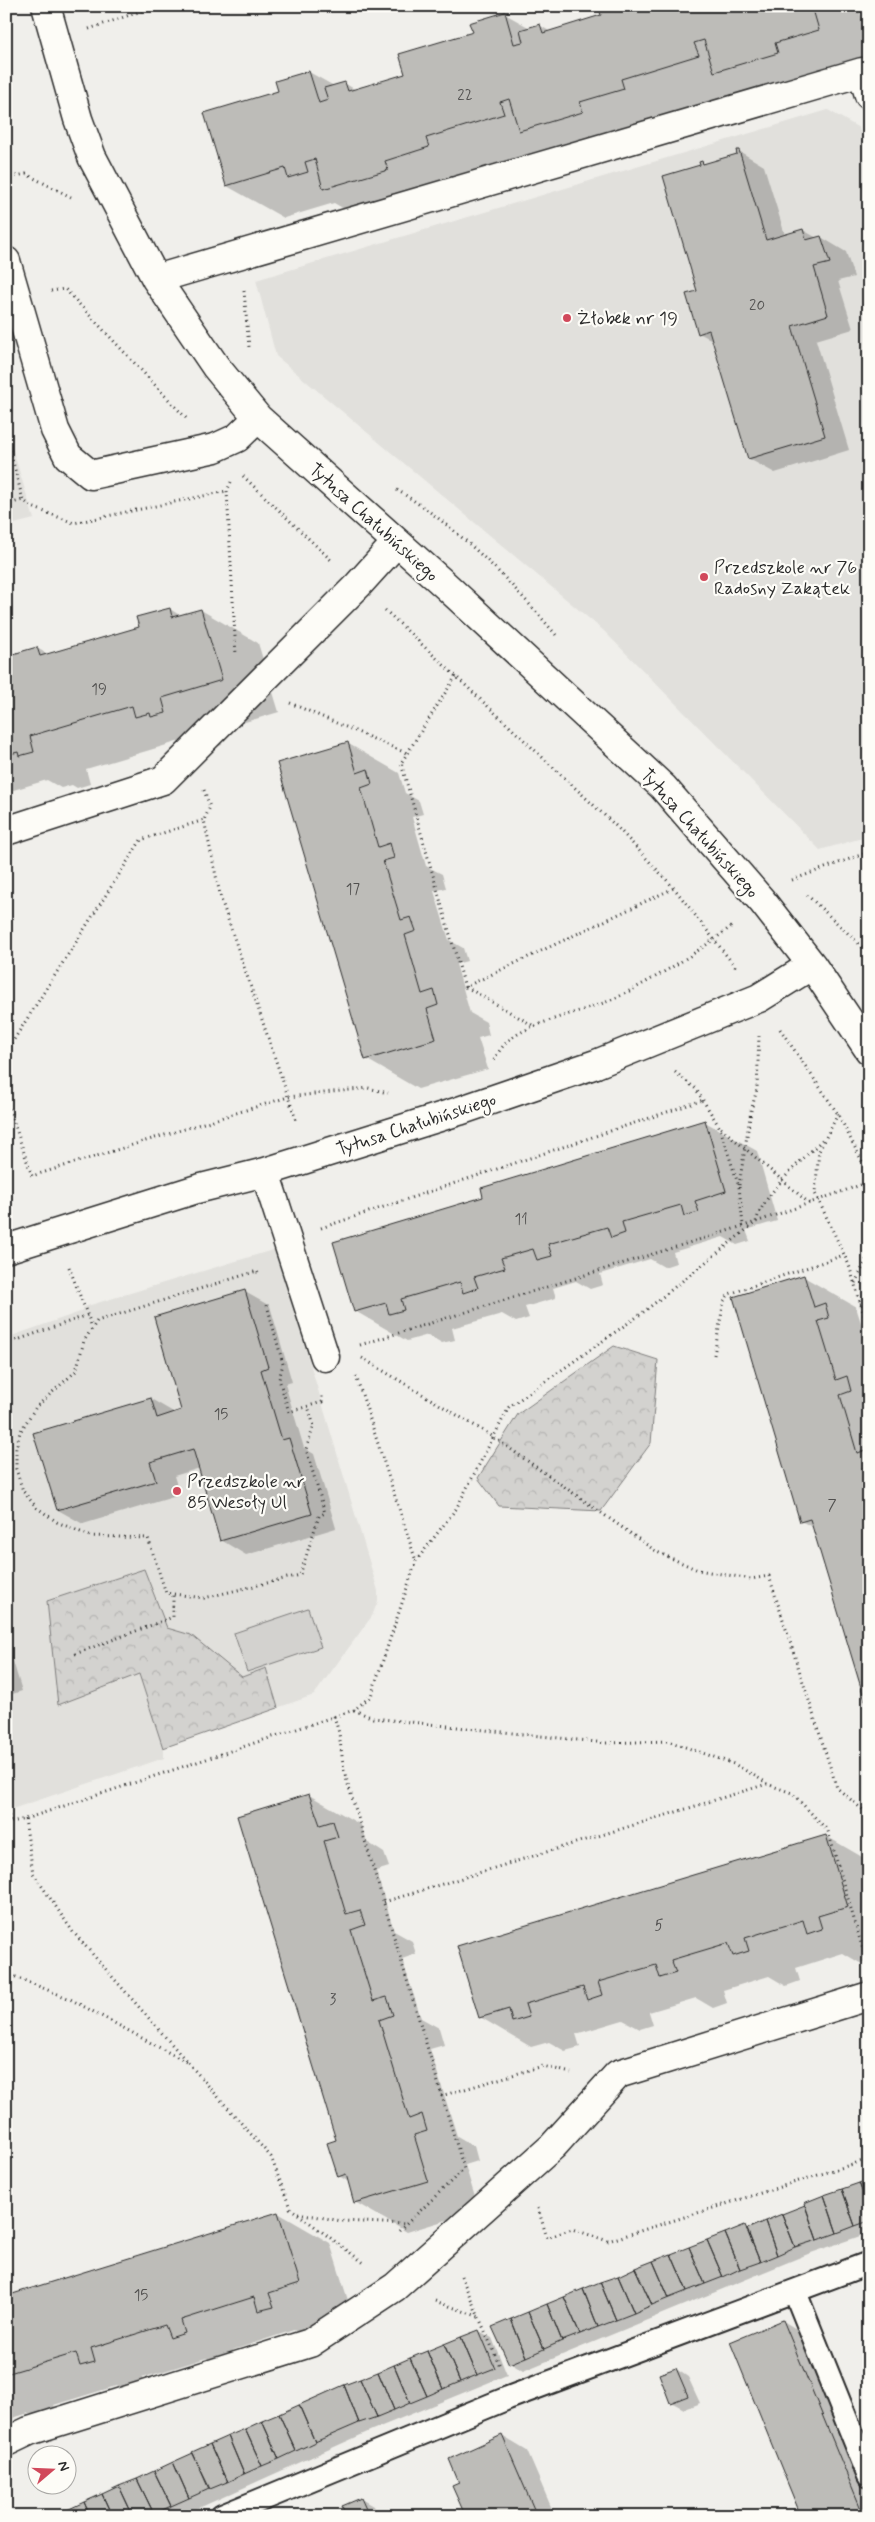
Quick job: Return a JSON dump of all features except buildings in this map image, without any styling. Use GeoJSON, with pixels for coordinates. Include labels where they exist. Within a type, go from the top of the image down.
{"type":"FeatureCollection","features":[{"type":"Feature","properties":{"kind":"street","name":"Tytusa Chałubińskiego"},"geometry":{"type":"LineString","coordinates":[[46,6],[78,119],[92,157],[156,279],[216,367],[258,418],[663,787],[762,901],[812,966],[869,1050]]}},
{"type":"Feature","properties":{"kind":"street"},"geometry":{"type":"LineString","coordinates":[[156,279],[862,72],[869,95]]}},
{"type":"Feature","properties":{"kind":"street"},"geometry":{"type":"LineString","coordinates":[[6,261],[55,430],[68,456],[91,475],[215,448],[237,438],[258,418]]}},
{"type":"Feature","properties":{"kind":"street"},"geometry":{"type":"LineString","coordinates":[[6,831],[163,780],[358,585],[396,543]]}},
{"type":"Feature","properties":{"kind":"street","name":"Tytusa Chałubińskiego"},"geometry":{"type":"LineString","coordinates":[[6,1249],[197,1189],[266,1172],[459,1111],[625,1053],[759,998],[812,966]]}},
{"type":"Feature","properties":{"kind":"street"},"geometry":{"type":"LineString","coordinates":[[266,1172],[325,1358]]}},
{"type":"Feature","properties":{"kind":"street"},"geometry":{"type":"LineString","coordinates":[[6,2442],[29,2431],[310,2343],[395,2287],[552,2146],[618,2074],[869,1996]]}},
{"type":"Feature","properties":{"kind":"lane"},"geometry":{"type":"LineString","coordinates":[[225,2515],[508,2398],[796,2292],[869,2263]]}},
{"type":"Feature","properties":{"kind":"lane"},"geometry":{"type":"LineString","coordinates":[[796,2292],[869,2476]]}},
{"type":"Feature","properties":{"kind":"path"},"geometry":{"type":"LineString","coordinates":[[81,32],[156,6]]}},
{"type":"Feature","properties":{"kind":"path"},"geometry":{"type":"LineString","coordinates":[[6,178],[26,174],[78,200]]}},
{"type":"Feature","properties":{"kind":"path"},"geometry":{"type":"LineString","coordinates":[[240,254],[249,350]]}},
{"type":"Feature","properties":{"kind":"path"},"geometry":{"type":"LineString","coordinates":[[17,298],[65,288],[187,418]]}},
{"type":"Feature","properties":{"kind":"path"},"geometry":{"type":"LineString","coordinates":[[6,436],[23,500],[32,507],[74,523],[227,491],[238,682],[406,753]]}},
{"type":"Feature","properties":{"kind":"path"},"geometry":{"type":"LineString","coordinates":[[237,470],[618,828],[674,888],[759,998],[838,1114],[869,1175]]}},
{"type":"Feature","properties":{"kind":"path"},"geometry":{"type":"LineString","coordinates":[[396,490],[430,510],[520,592],[558,638]]}},
{"type":"Feature","properties":{"kind":"path"},"geometry":{"type":"LineString","coordinates":[[6,504],[23,500]]}},
{"type":"Feature","properties":{"kind":"path"},"geometry":{"type":"LineString","coordinates":[[456,676],[401,763],[465,987],[534,1026]]}},
{"type":"Feature","properties":{"kind":"path"},"geometry":{"type":"LineString","coordinates":[[210,807],[204,820],[221,899],[310,1158]]}},
{"type":"Feature","properties":{"kind":"path"},"geometry":{"type":"LineString","coordinates":[[6,1052],[140,840],[204,820]]}},
{"type":"Feature","properties":{"kind":"path"},"geometry":{"type":"LineString","coordinates":[[491,1065],[505,1042],[534,1026],[585,1011],[620,997],[715,939],[791,880],[869,852]]}},
{"type":"Feature","properties":{"kind":"path"},"geometry":{"type":"LineString","coordinates":[[791,880],[798,887]]}},
{"type":"Feature","properties":{"kind":"path"},"geometry":{"type":"LineString","coordinates":[[465,987],[674,888]]}},
{"type":"Feature","properties":{"kind":"path"},"geometry":{"type":"LineString","coordinates":[[805,893],[869,953]]}},
{"type":"Feature","properties":{"kind":"path"},"geometry":{"type":"LineString","coordinates":[[739,1187],[759,1066],[756,1016],[759,998]]}},
{"type":"Feature","properties":{"kind":"path"},"geometry":{"type":"LineString","coordinates":[[625,1053],[675,1072],[696,1089],[720,1128],[739,1187],[743,1225]]}},
{"type":"Feature","properties":{"kind":"path"},"geometry":{"type":"LineString","coordinates":[[6,1099],[32,1176],[288,1097],[368,1088],[396,1095]]}},
{"type":"Feature","properties":{"kind":"path"},"geometry":{"type":"LineString","coordinates":[[315,1230],[703,1100]]}},
{"type":"Feature","properties":{"kind":"path"},"geometry":{"type":"LineString","coordinates":[[838,1114],[819,1151],[815,1181],[818,1200],[844,1255],[869,1332]]}},
{"type":"Feature","properties":{"kind":"path"},"geometry":{"type":"LineString","coordinates":[[720,1128],[809,1204]]}},
{"type":"Feature","properties":{"kind":"path"},"geometry":{"type":"LineString","coordinates":[[6,1824],[354,1710],[372,1696],[416,1561],[456,1509],[492,1436],[509,1407],[641,1314],[756,1222],[759,1211],[783,1181],[824,1138]]}},
{"type":"Feature","properties":{"kind":"path"},"geometry":{"type":"LineString","coordinates":[[356,1346],[756,1222],[869,1182]]}},
{"type":"Feature","properties":{"kind":"path"},"geometry":{"type":"LineString","coordinates":[[56,1234],[92,1327]]}},
{"type":"Feature","properties":{"kind":"path"},"geometry":{"type":"LineString","coordinates":[[854,1284],[869,1254]]}},
{"type":"Feature","properties":{"kind":"path"},"geometry":{"type":"LineString","coordinates":[[714,1355],[724,1301],[729,1294],[844,1255]]}},
{"type":"Feature","properties":{"kind":"path"},"geometry":{"type":"LineString","coordinates":[[260,1280],[258,1271],[97,1321],[84,1341],[76,1372],[36,1407],[20,1432],[16,1449],[16,1469],[23,1491],[36,1507],[57,1522],[90,1536],[148,1538],[166,1593],[204,1598],[300,1575],[319,1516],[325,1513],[306,1449],[314,1426],[308,1406]]}},
{"type":"Feature","properties":{"kind":"path"},"geometry":{"type":"LineString","coordinates":[[265,1299],[284,1364],[280,1379],[289,1412],[322,1402]]}},
{"type":"Feature","properties":{"kind":"path"},"geometry":{"type":"LineString","coordinates":[[860,1304],[869,1302]]}},
{"type":"Feature","properties":{"kind":"path"},"geometry":{"type":"LineString","coordinates":[[6,1344],[88,1315]]}},
{"type":"Feature","properties":{"kind":"path"},"geometry":{"type":"LineString","coordinates":[[355,1354],[492,1436],[656,1552],[698,1570],[751,1579],[769,1576],[836,1788],[869,1815]]}},
{"type":"Feature","properties":{"kind":"path"},"geometry":{"type":"LineString","coordinates":[[75,1654],[173,1617],[173,1594]]}},
{"type":"Feature","properties":{"kind":"path"},"geometry":{"type":"LineString","coordinates":[[354,1710],[373,1718],[606,1743],[668,1741],[734,1764],[767,1784],[792,1793],[828,1830],[867,1966]]}},
{"type":"Feature","properties":{"kind":"path"},"geometry":{"type":"LineString","coordinates":[[334,1716],[339,1733],[344,1770],[464,2169],[392,2238]]}},
{"type":"Feature","properties":{"kind":"path"},"geometry":{"type":"LineString","coordinates":[[384,1902],[767,1784]]}},
{"type":"Feature","properties":{"kind":"path"},"geometry":{"type":"LineString","coordinates":[[6,1806],[11,1823]]}},
{"type":"Feature","properties":{"kind":"path"},"geometry":{"type":"LineString","coordinates":[[25,1819],[33,1873],[74,1932],[271,2157],[290,2208],[365,2264]]}},
{"type":"Feature","properties":{"kind":"path"},"geometry":{"type":"LineString","coordinates":[[863,1950],[869,1945]]}},
{"type":"Feature","properties":{"kind":"path"},"geometry":{"type":"LineString","coordinates":[[6,1973],[70,1999],[191,2064]]}},
{"type":"Feature","properties":{"kind":"path"},"geometry":{"type":"LineString","coordinates":[[441,2096],[542,2066],[570,2072],[602,2092]]}},
{"type":"Feature","properties":{"kind":"path"},"geometry":{"type":"LineString","coordinates":[[527,2168],[547,2238],[572,2229],[608,2241],[869,2159]]}},
{"type":"Feature","properties":{"kind":"path"},"geometry":{"type":"LineString","coordinates":[[295,2212],[341,2221],[406,2224],[420,2220],[465,2223]]}},
{"type":"Feature","properties":{"kind":"path"},"geometry":{"type":"LineString","coordinates":[[445,2242],[486,2329]]}},
{"type":"Feature","properties":{"kind":"path"},"geometry":{"type":"LineString","coordinates":[[358,2271],[372,2257]]}},
{"type":"Feature","properties":{"kind":"shaded area"},"geometry":{"type":"Polygon","coordinates":[[[828,110],[859,128],[869,161],[869,836],[820,850],[604,631],[276,356],[256,280],[828,110]]]}},
{"type":"Feature","properties":{"kind":"shaded area"},"geometry":{"type":"Polygon","coordinates":[[[6,428],[34,519],[6,526],[6,428]]]}},
{"type":"Feature","properties":{"kind":"shaded area","name":"Przedszkole nr 85 Wesoły Ul"},"geometry":{"type":"Polygon","coordinates":[[[276,1249],[378,1591],[378,1601],[372,1616],[314,1695],[164,1747],[164,1758],[6,1811],[6,1338],[80,1312],[84,1307],[276,1249]]]}},
{"type":"Feature","properties":{"kind":"green space"},"geometry":{"type":"Polygon","coordinates":[[[614,1346],[658,1360],[651,1443],[601,1511],[499,1506],[478,1478],[518,1414],[614,1346]]]}},
{"type":"Feature","properties":{"kind":"green space"},"geometry":{"type":"Polygon","coordinates":[[[144,1569],[167,1628],[191,1635],[242,1677],[266,1668],[278,1708],[163,1748],[139,1674],[58,1705],[47,1601],[144,1569]]]}},
{"type":"Feature","properties":{"kind":"green space"},"geometry":{"type":"Polygon","coordinates":[[[308,1608],[321,1647],[247,1672],[234,1633],[308,1608]]]}},
{"type":"Feature","properties":{"kind":"place","name":"Żłobek nr 19"},"geometry":{"type":"Point","coordinates":[567,318]}},
{"type":"Feature","properties":{"kind":"place","name":"Przedszkole nr 76 Radosny Zakątek"},"geometry":{"type":"Point","coordinates":[704,577]}},
{"type":"Feature","properties":{"kind":"place","name":"Przedszkole nr 85 Wesoły Ul"},"geometry":{"type":"Point","coordinates":[177,1491]}}]}
